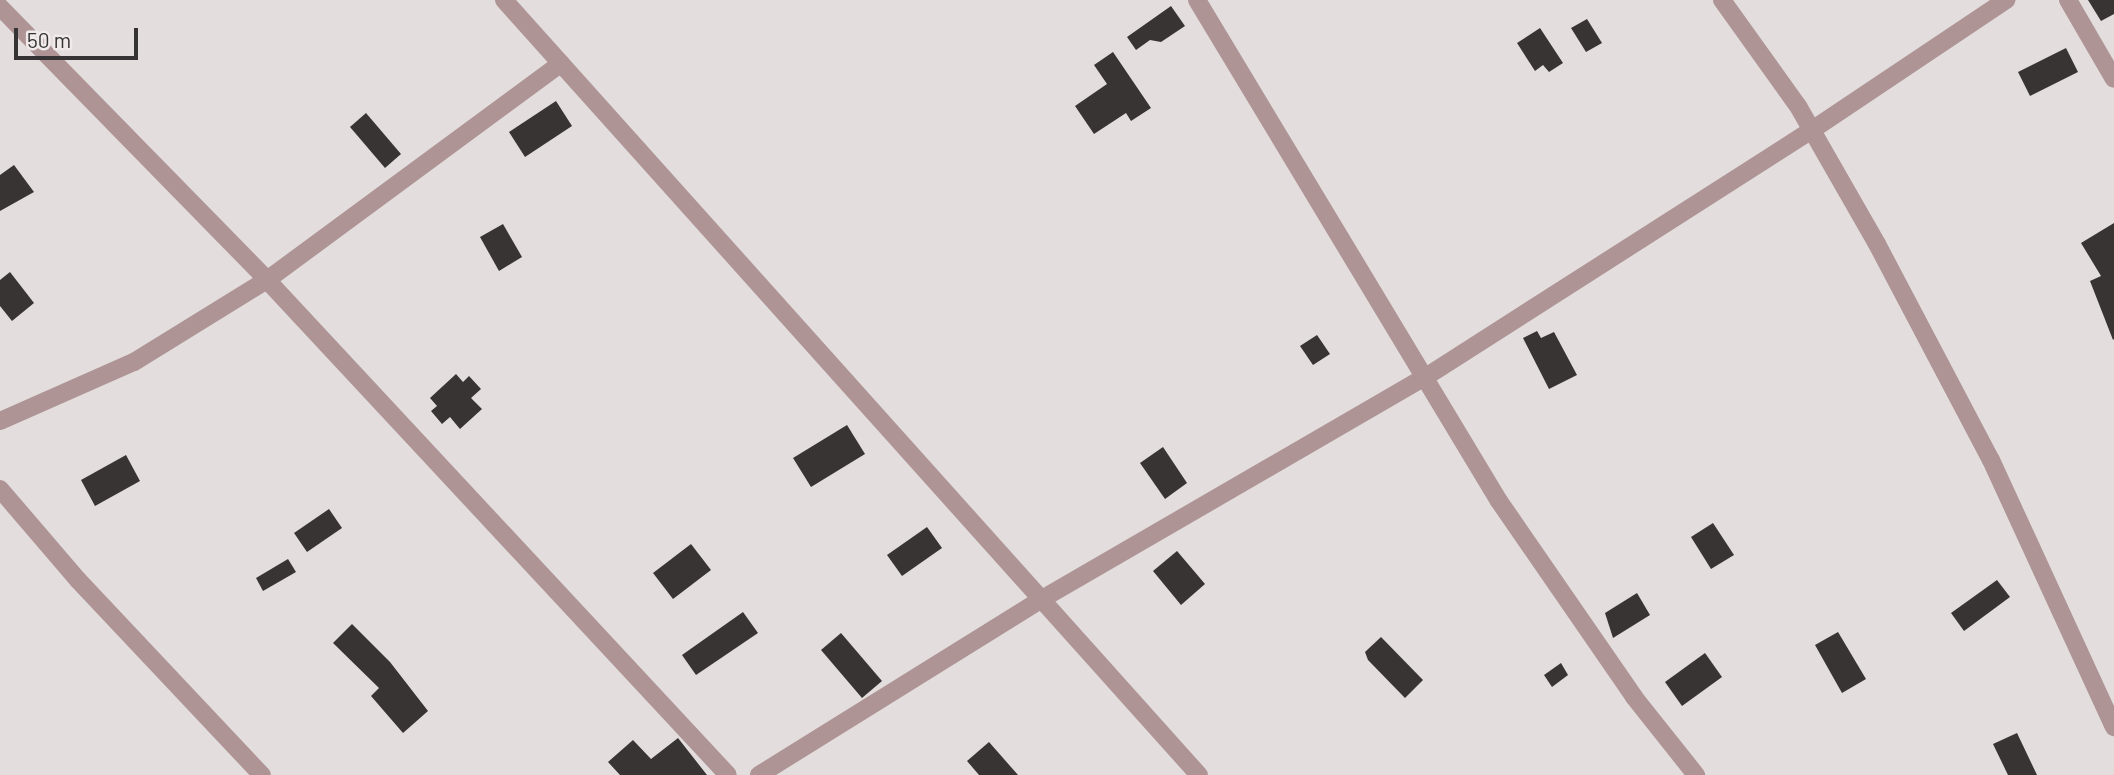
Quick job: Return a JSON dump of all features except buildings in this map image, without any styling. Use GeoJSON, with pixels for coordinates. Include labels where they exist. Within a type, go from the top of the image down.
{"type":"FeatureCollection","features":[{"type":"Feature","properties":{"kind":"street"},"geometry":{"type":"LineString","coordinates":[[504,0],[1199,775]]}},
{"type":"Feature","properties":{"kind":"street"},"geometry":{"type":"LineString","coordinates":[[1197,0],[1506,512],[1634,697],[1696,775]]}},
{"type":"Feature","properties":{"kind":"street"},"geometry":{"type":"LineString","coordinates":[[1722,0],[1812,130],[1991,460],[2114,727]]}},
{"type":"Feature","properties":{"kind":"street"},"geometry":{"type":"LineString","coordinates":[[759,775],[1042,599],[1424,377],[1812,130],[2006,0]]}},
{"type":"Feature","properties":{"kind":"street"},"geometry":{"type":"LineString","coordinates":[[2068,0],[2114,79]]}},
{"type":"Feature","properties":{"kind":"street"},"geometry":{"type":"LineString","coordinates":[[0,7],[267,280],[729,775]]}},
{"type":"Feature","properties":{"kind":"street"},"geometry":{"type":"LineString","coordinates":[[0,421],[134,362],[267,280],[561,63]]}},
{"type":"Feature","properties":{"kind":"street"},"geometry":{"type":"LineString","coordinates":[[0,489],[78,580],[262,775]]}}]}
